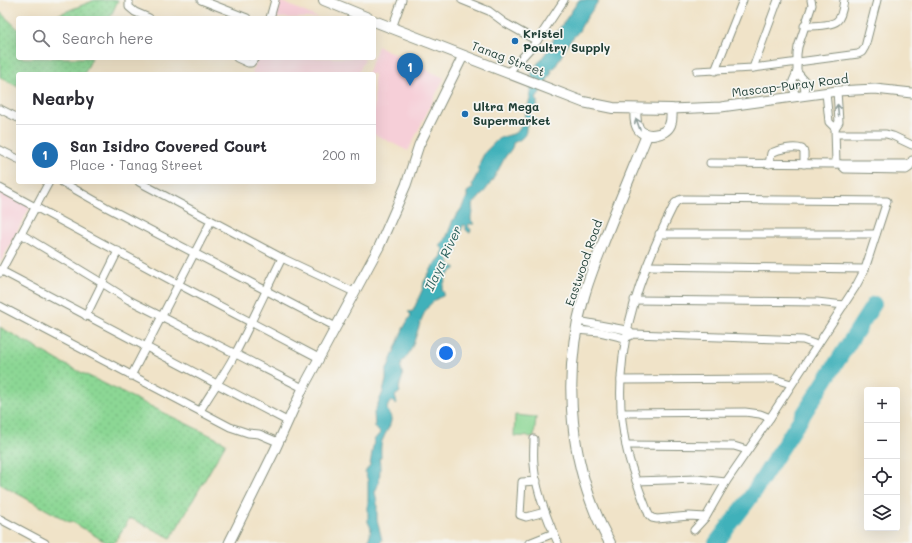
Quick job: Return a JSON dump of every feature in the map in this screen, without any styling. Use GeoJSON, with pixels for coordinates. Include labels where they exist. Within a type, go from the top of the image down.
{"type":"FeatureCollection","features":[{"type":"Feature","properties":{"kind":"main road"},"geometry":{"type":"LineString","coordinates":[[324,0],[363,16]]}},
{"type":"Feature","properties":{"kind":"main road","name":"Tanag Street"},"geometry":{"type":"LineString","coordinates":[[376,22],[560,94],[598,106],[636,109],[671,109]]}},
{"type":"Feature","properties":{"kind":"main road"},"geometry":{"type":"LineString","coordinates":[[636,109],[636,122],[638,128],[641,132],[647,135],[660,134],[666,131],[670,126],[671,109]]}},
{"type":"Feature","properties":{"kind":"main road","name":"Eastwood Road"},"geometry":{"type":"LineString","coordinates":[[610,543],[596,513],[577,449],[571,401],[573,352],[577,325],[592,272],[647,135]]}},
{"type":"Feature","properties":{"kind":"street"},"geometry":{"type":"LineString","coordinates":[[129,0],[129,7],[131,10],[144,16]]}},
{"type":"Feature","properties":{"kind":"street"},"geometry":{"type":"LineString","coordinates":[[201,0],[243,16]]}},
{"type":"Feature","properties":{"kind":"street"},"geometry":{"type":"LineString","coordinates":[[271,16],[275,0]]}},
{"type":"Feature","properties":{"kind":"street"},"geometry":{"type":"LineString","coordinates":[[392,28],[402,0]]}},
{"type":"Feature","properties":{"kind":"street"},"geometry":{"type":"LineString","coordinates":[[462,0],[489,11],[505,23],[537,41]]}},
{"type":"Feature","properties":{"kind":"street"},"geometry":{"type":"LineString","coordinates":[[512,75],[564,0]]}},
{"type":"Feature","properties":{"kind":"street"},"geometry":{"type":"LineString","coordinates":[[716,71],[744,0]]}},
{"type":"Feature","properties":{"kind":"street"},"geometry":{"type":"LineString","coordinates":[[753,68],[778,0]]}},
{"type":"Feature","properties":{"kind":"street"},"geometry":{"type":"LineString","coordinates":[[795,96],[793,81],[797,72],[798,47],[812,5],[811,0]]}},
{"type":"Feature","properties":{"kind":"street"},"geometry":{"type":"LineString","coordinates":[[804,26],[832,24],[837,21],[840,16],[844,0]]}},
{"type":"Feature","properties":{"kind":"street"},"geometry":{"type":"LineString","coordinates":[[697,72],[753,68],[858,54],[862,52],[865,47],[877,0]]}},
{"type":"Feature","properties":{"kind":"street"},"geometry":{"type":"LineString","coordinates":[[229,543],[303,388],[379,247],[406,185],[419,145],[463,56]]}},
{"type":"Feature","properties":{"kind":"street"},"geometry":{"type":"LineString","coordinates":[[241,60],[248,63],[251,63],[253,60]]}},
{"type":"Feature","properties":{"kind":"street"},"geometry":{"type":"LineString","coordinates":[[797,72],[804,80],[805,95]]}},
{"type":"Feature","properties":{"kind":"street","name":"Mascap-Puray Road"},"geometry":{"type":"LineString","coordinates":[[671,109],[721,107],[836,91],[875,89],[912,93]]}},
{"type":"Feature","properties":{"kind":"street"},"geometry":{"type":"LineString","coordinates":[[836,91],[840,122],[836,131],[838,164]]}},
{"type":"Feature","properties":{"kind":"street"},"geometry":{"type":"LineString","coordinates":[[826,93],[829,122],[836,131],[886,134],[912,145]]}},
{"type":"Feature","properties":{"kind":"street"},"geometry":{"type":"LineString","coordinates":[[0,108],[16,117]]}},
{"type":"Feature","properties":{"kind":"street"},"geometry":{"type":"LineString","coordinates":[[769,164],[771,153],[776,150],[798,147],[804,152],[804,164]]}},
{"type":"Feature","properties":{"kind":"street"},"geometry":{"type":"LineString","coordinates":[[0,150],[16,158]]}},
{"type":"Feature","properties":{"kind":"street"},"geometry":{"type":"LineString","coordinates":[[710,163],[838,164],[845,169],[906,170],[911,162]]}},
{"type":"Feature","properties":{"kind":"street"},"geometry":{"type":"LineString","coordinates":[[48,184],[0,272],[287,421]]}},
{"type":"Feature","properties":{"kind":"street"},"geometry":{"type":"LineString","coordinates":[[66,184],[336,327]]}},
{"type":"Feature","properties":{"kind":"street"},"geometry":{"type":"LineString","coordinates":[[143,184],[282,258],[354,292]]}},
{"type":"Feature","properties":{"kind":"street"},"geometry":{"type":"LineString","coordinates":[[0,188],[319,358]]}},
{"type":"Feature","properties":{"kind":"street"},"geometry":{"type":"LineString","coordinates":[[694,530],[706,517],[726,482],[770,418],[844,305],[865,270],[887,201],[682,199],[675,203],[659,234],[634,300],[626,334],[621,380],[621,413],[626,445],[636,481],[649,515],[652,518],[657,519],[688,516],[706,517]]}},
{"type":"Feature","properties":{"kind":"street"},"geometry":{"type":"LineString","coordinates":[[131,376],[211,221]]}},
{"type":"Feature","properties":{"kind":"street"},"geometry":{"type":"LineString","coordinates":[[21,234],[102,282],[125,298],[303,388]]}},
{"type":"Feature","properties":{"kind":"street"},"geometry":{"type":"LineString","coordinates":[[659,234],[876,234]]}},
{"type":"Feature","properties":{"kind":"street"},"geometry":{"type":"LineString","coordinates":[[86,316],[118,252]]}},
{"type":"Feature","properties":{"kind":"street"},"geometry":{"type":"LineString","coordinates":[[200,411],[212,390],[223,376],[235,354],[282,258]]}},
{"type":"Feature","properties":{"kind":"street"},"geometry":{"type":"LineString","coordinates":[[647,266],[865,270]]}},
{"type":"Feature","properties":{"kind":"street"},"geometry":{"type":"LineString","coordinates":[[634,300],[817,302],[844,305]]}},
{"type":"Feature","properties":{"kind":"street"},"geometry":{"type":"LineString","coordinates":[[0,306],[230,427],[248,433],[258,434],[278,442]]}},
{"type":"Feature","properties":{"kind":"street"},"geometry":{"type":"LineString","coordinates":[[577,325],[600,332],[803,340],[817,345]]}},
{"type":"Feature","properties":{"kind":"street"},"geometry":{"type":"LineString","coordinates":[[621,380],[775,379],[791,384]]}},
{"type":"Feature","properties":{"kind":"street"},"geometry":{"type":"LineString","coordinates":[[621,413],[745,412],[760,414],[770,418]]}},
{"type":"Feature","properties":{"kind":"street"},"geometry":{"type":"LineString","coordinates":[[534,439],[534,464],[537,481],[545,512],[558,543]]}},
{"type":"Feature","properties":{"kind":"street"},"geometry":{"type":"LineString","coordinates":[[626,445],[734,446],[747,450]]}},
{"type":"Feature","properties":{"kind":"street"},"geometry":{"type":"LineString","coordinates":[[636,481],[697,479],[726,482]]}},
{"type":"Feature","properties":{"kind":"street"},"geometry":{"type":"LineString","coordinates":[[537,481],[522,482],[520,515],[526,517],[545,512]]}},
{"type":"Feature","properties":{"kind":"street"},"geometry":{"type":"LineString","coordinates":[[0,519],[41,542]]}},
{"type":"Feature","properties":{"kind":"street"},"geometry":{"type":"LineString","coordinates":[[529,543],[554,533]]}},
{"type":"Feature","properties":{"kind":"shaded area"},"geometry":{"type":"Polygon","coordinates":[[[280,1],[314,16],[274,16],[280,1]]]}},
{"type":"Feature","properties":{"kind":"shaded area"},"geometry":{"type":"Polygon","coordinates":[[[378,46],[444,78],[408,151],[376,135],[376,72],[368,72],[372,60],[376,60],[376,51],[378,46]]]}},
{"type":"Feature","properties":{"kind":"shaded area"},"geometry":{"type":"Polygon","coordinates":[[[257,60],[364,60],[359,72],[253,72],[257,60]]]}},
{"type":"Feature","properties":{"kind":"shaded area"},"geometry":{"type":"Polygon","coordinates":[[[0,189],[31,205],[1,261],[0,261],[0,189]]]}},
{"type":"Feature","properties":{"kind":"green space"},"geometry":{"type":"Polygon","coordinates":[[[95,0],[118,0],[111,16],[55,16],[95,0]]]}},
{"type":"Feature","properties":{"kind":"green space"},"geometry":{"type":"Polygon","coordinates":[[[0,12],[16,27],[16,60],[91,60],[85,72],[16,72],[16,86],[0,77],[0,12]]]}},
{"type":"Feature","properties":{"kind":"green space"},"geometry":{"type":"Polygon","coordinates":[[[0,327],[66,365],[226,443],[171,538],[130,518],[114,543],[107,543],[71,521],[69,522],[0,484],[0,327]]]}},
{"type":"Feature","properties":{"kind":"green space"},"geometry":{"type":"Polygon","coordinates":[[[515,415],[536,417],[534,437],[514,436],[515,415]]]}},
{"type":"Feature","properties":{"kind":"water","name":"Ilaya River"},"geometry":{"type":"Polygon","coordinates":[[[579,0],[599,0],[579,31],[569,42],[554,69],[550,69],[552,72],[536,99],[538,101],[537,108],[531,110],[529,113],[532,116],[532,119],[526,126],[525,135],[513,143],[511,150],[505,157],[490,184],[472,205],[473,214],[471,216],[471,220],[474,224],[469,224],[468,226],[471,230],[470,233],[466,230],[465,225],[463,225],[455,245],[458,252],[457,253],[450,250],[449,255],[447,256],[451,266],[455,267],[455,269],[445,280],[442,290],[444,293],[443,296],[435,300],[429,306],[421,320],[413,345],[401,363],[402,365],[400,366],[402,376],[399,389],[400,392],[395,396],[397,403],[396,404],[391,401],[387,407],[391,421],[381,443],[381,458],[379,458],[380,475],[375,492],[377,501],[377,520],[382,540],[380,543],[368,543],[371,528],[368,522],[368,481],[365,472],[370,465],[374,440],[380,433],[375,427],[374,413],[383,392],[386,372],[403,329],[411,315],[408,312],[413,311],[424,282],[433,266],[442,256],[443,249],[440,246],[447,236],[453,220],[467,197],[467,192],[473,188],[472,184],[478,173],[480,162],[485,152],[499,138],[513,134],[518,131],[522,125],[530,99],[532,71],[551,46],[555,35],[579,0]]]}},
{"type":"Feature","properties":{"kind":"waterway"},"geometry":{"type":"LineString","coordinates":[[716,543],[748,501],[874,304]]}},
{"type":"Feature","properties":{"kind":"place","name":"Kristel Poultry Supply"},"geometry":{"type":"Point","coordinates":[515,41]}},
{"type":"Feature","properties":{"kind":"place","name":"San Isidro Covered Court"},"geometry":{"type":"Point","coordinates":[410,86]}},
{"type":"Feature","properties":{"kind":"place","name":"Ultra Mega Supermarket"},"geometry":{"type":"Point","coordinates":[465,114]}}]}
